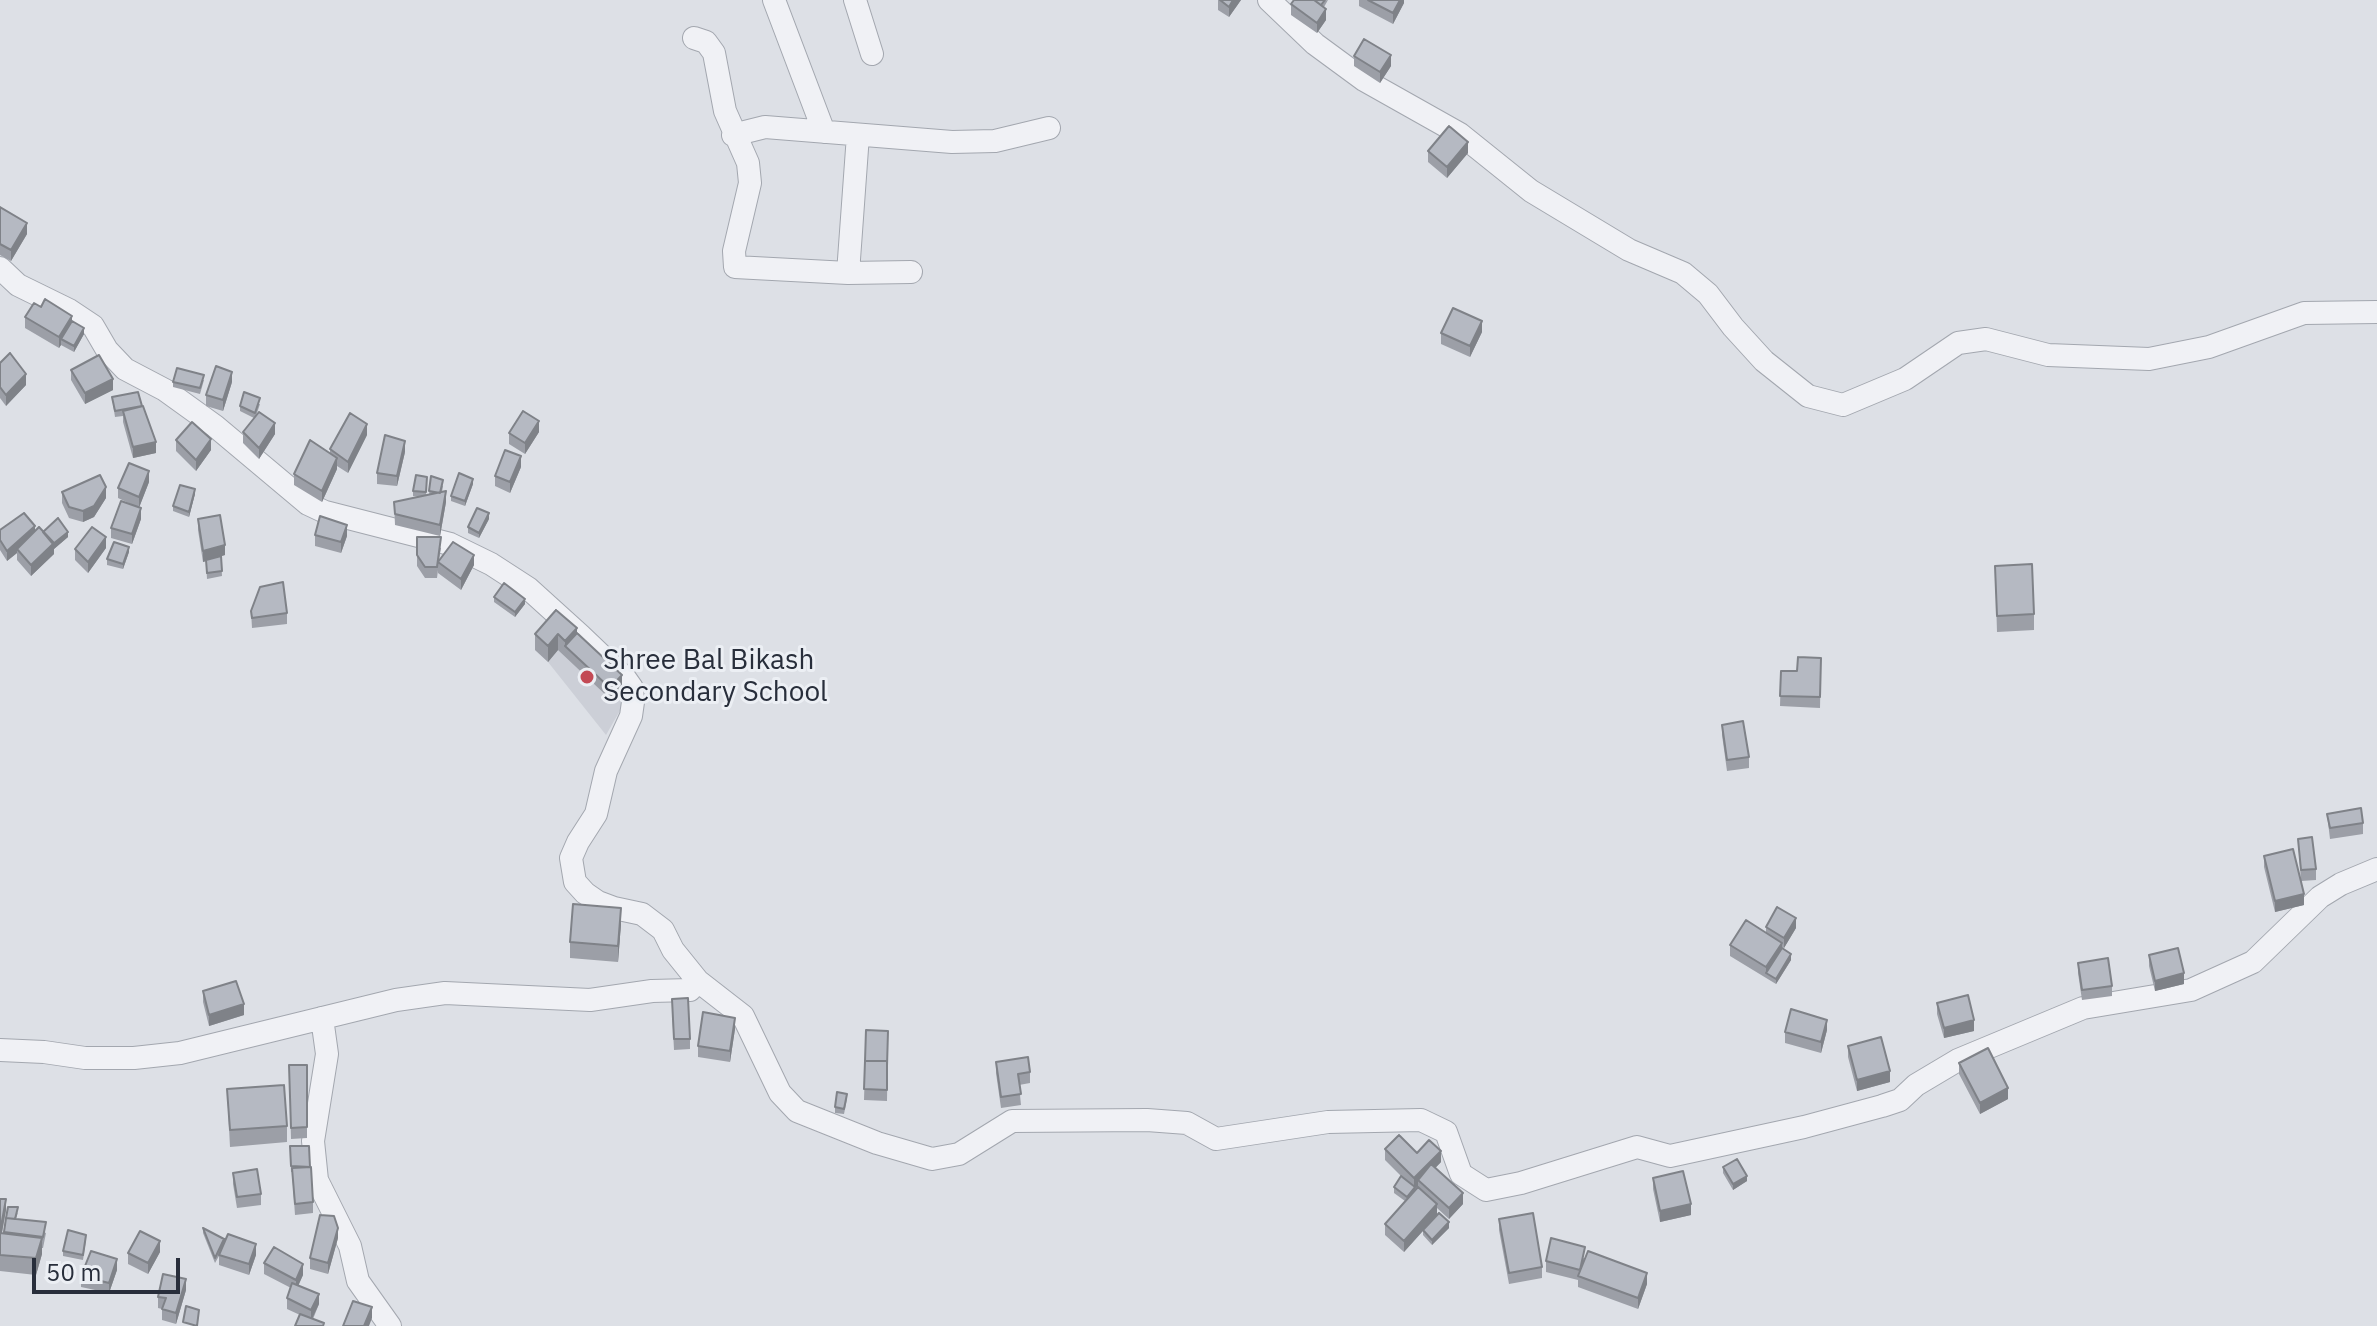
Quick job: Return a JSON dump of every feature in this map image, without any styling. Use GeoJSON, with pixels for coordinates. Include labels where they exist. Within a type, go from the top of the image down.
{"type":"FeatureCollection","features":[{"type":"Feature","properties":{"kind":"street"},"geometry":{"type":"LineString","coordinates":[[774,0],[824,132]]}},
{"type":"Feature","properties":{"kind":"street"},"geometry":{"type":"LineString","coordinates":[[855,0],[872,54]]}},
{"type":"Feature","properties":{"kind":"street"},"geometry":{"type":"LineString","coordinates":[[1269,0],[1327,53],[1364,80],[1460,134],[1531,191],[1629,250],[1683,273],[1708,294],[1764,361],[1808,396],[1843,405],[1905,379],[1958,343],[1986,339],[2048,355],[2149,359],[2209,347],[2304,313],[2377,312]]}},
{"type":"Feature","properties":{"kind":"street"},"geometry":{"type":"LineString","coordinates":[[694,38],[706,42],[714,53],[725,111],[748,163],[750,183],[734,251],[735,267],[848,273],[911,272]]}},
{"type":"Feature","properties":{"kind":"street"},"geometry":{"type":"LineString","coordinates":[[733,135],[765,127],[952,142],[995,141],[1049,128]]}},
{"type":"Feature","properties":{"kind":"street"},"geometry":{"type":"LineString","coordinates":[[848,273],[858,135]]}},
{"type":"Feature","properties":{"kind":"street"},"geometry":{"type":"LineString","coordinates":[[0,268],[18,285],[69,310],[93,326],[107,350],[125,369],[165,390],[215,426],[308,504],[325,512],[450,544],[491,564],[528,588],[625,678],[632,688],[631,716],[606,771],[596,814],[571,858],[575,882],[598,902],[642,914],[663,930],[673,950],[698,981],[743,1016],[780,1093],[797,1111],[877,1143],[932,1159],[959,1154],[1012,1121],[1147,1120],[1187,1123],[1216,1139],[1328,1122],[1421,1120],[1446,1132],[1461,1174],[1486,1190],[1521,1183],[1637,1147],[1670,1156],[1804,1127],[1882,1106],[1900,1100],[1916,1085],[1958,1060],[2083,1008],[2191,990],[2253,962],[2320,897],[2341,884],[2377,869]]}},
{"type":"Feature","properties":{"kind":"street"},"geometry":{"type":"LineString","coordinates":[[0,1050],[85,1058],[134,1058],[180,1053],[396,1000],[445,993],[590,1000],[652,991],[690,990],[698,981]]}},
{"type":"Feature","properties":{"kind":"street"},"geometry":{"type":"LineString","coordinates":[[322,1018],[327,1054],[313,1141],[317,1180],[350,1246],[358,1281],[390,1326]]}},
{"type":"Feature","properties":{"kind":"shaded area","name":"Shree Bal Bikash Secondary School"},"geometry":{"type":"Polygon","coordinates":[[[556,626],[630,693],[606,735],[535,650],[556,626]]]}},
{"type":"Feature","properties":{"kind":"building"},"geometry":{"type":"Polygon","coordinates":[[[1220,0],[1233,0],[1229,7],[1220,0]]]}},
{"type":"Feature","properties":{"kind":"building"},"geometry":{"type":"Polygon","coordinates":[[[1294,0],[1314,0],[1326,9],[1317,23],[1291,4],[1294,0]]]}},
{"type":"Feature","properties":{"kind":"building"},"geometry":{"type":"Polygon","coordinates":[[[1368,0],[1400,0],[1393,13],[1368,0]]]}},
{"type":"Feature","properties":{"kind":"building"},"geometry":{"type":"Polygon","coordinates":[[[1364,39],[1391,55],[1380,72],[1354,56],[1364,39]]]}},
{"type":"Feature","properties":{"kind":"building"},"geometry":{"type":"Polygon","coordinates":[[[1449,126],[1468,142],[1447,167],[1428,151],[1449,126]]]}},
{"type":"Feature","properties":{"kind":"building"},"geometry":{"type":"Polygon","coordinates":[[[0,207],[27,223],[11,250],[0,244],[0,207]]]}},
{"type":"Feature","properties":{"kind":"building"},"geometry":{"type":"Polygon","coordinates":[[[45,299],[72,316],[59,337],[25,317],[34,303],[41,307],[45,299]]]}},
{"type":"Feature","properties":{"kind":"building"},"geometry":{"type":"Polygon","coordinates":[[[1453,308],[1482,321],[1470,346],[1441,333],[1453,308]]]}},
{"type":"Feature","properties":{"kind":"building"},"geometry":{"type":"Polygon","coordinates":[[[72,321],[84,328],[74,346],[61,339],[72,321]]]}},
{"type":"Feature","properties":{"kind":"building"},"geometry":{"type":"Polygon","coordinates":[[[10,353],[26,374],[6,395],[0,387],[0,363],[10,353]]]}},
{"type":"Feature","properties":{"kind":"building"},"geometry":{"type":"Polygon","coordinates":[[[99,355],[113,379],[85,393],[71,370],[99,355]]]}},
{"type":"Feature","properties":{"kind":"building"},"geometry":{"type":"Polygon","coordinates":[[[216,366],[232,372],[223,400],[206,395],[216,366]]]}},
{"type":"Feature","properties":{"kind":"building"},"geometry":{"type":"Polygon","coordinates":[[[177,368],[204,375],[200,388],[173,382],[177,368]]]}},
{"type":"Feature","properties":{"kind":"building"},"geometry":{"type":"Polygon","coordinates":[[[138,392],[142,406],[115,411],[112,397],[138,392]]]}},
{"type":"Feature","properties":{"kind":"building"},"geometry":{"type":"Polygon","coordinates":[[[244,392],[260,398],[255,413],[240,406],[244,392]]]}},
{"type":"Feature","properties":{"kind":"building"},"geometry":{"type":"Polygon","coordinates":[[[143,406],[156,442],[133,447],[123,411],[143,406]]]}},
{"type":"Feature","properties":{"kind":"building"},"geometry":{"type":"Polygon","coordinates":[[[523,411],[539,421],[525,443],[509,433],[523,411]]]}},
{"type":"Feature","properties":{"kind":"building"},"geometry":{"type":"Polygon","coordinates":[[[259,412],[275,423],[259,448],[243,432],[259,412]]]}},
{"type":"Feature","properties":{"kind":"building"},"geometry":{"type":"Polygon","coordinates":[[[350,413],[367,424],[348,462],[330,449],[350,413]]]}},
{"type":"Feature","properties":{"kind":"building"},"geometry":{"type":"Polygon","coordinates":[[[192,422],[211,439],[196,460],[176,440],[192,422]]]}},
{"type":"Feature","properties":{"kind":"building"},"geometry":{"type":"Polygon","coordinates":[[[385,435],[405,441],[397,476],[377,473],[385,435]]]}},
{"type":"Feature","properties":{"kind":"building"},"geometry":{"type":"Polygon","coordinates":[[[310,440],[337,458],[322,491],[294,474],[310,440]]]}},
{"type":"Feature","properties":{"kind":"building"},"geometry":{"type":"Polygon","coordinates":[[[505,450],[521,456],[510,482],[495,476],[505,450]]]}},
{"type":"Feature","properties":{"kind":"building"},"geometry":{"type":"Polygon","coordinates":[[[129,463],[149,471],[139,497],[118,488],[129,463]]]}},
{"type":"Feature","properties":{"kind":"building"},"geometry":{"type":"Polygon","coordinates":[[[459,473],[473,479],[465,501],[451,496],[459,473]]]}},
{"type":"Feature","properties":{"kind":"building"},"geometry":{"type":"Polygon","coordinates":[[[100,475],[106,487],[94,506],[83,511],[69,507],[62,492],[100,475]]]}},
{"type":"Feature","properties":{"kind":"building"},"geometry":{"type":"Polygon","coordinates":[[[416,475],[427,477],[426,492],[413,491],[416,475]]]}},
{"type":"Feature","properties":{"kind":"building"},"geometry":{"type":"Polygon","coordinates":[[[431,476],[443,480],[440,493],[429,491],[431,476]]]}},
{"type":"Feature","properties":{"kind":"building"},"geometry":{"type":"Polygon","coordinates":[[[180,485],[195,489],[189,512],[173,506],[180,485]]]}},
{"type":"Feature","properties":{"kind":"building"},"geometry":{"type":"Polygon","coordinates":[[[446,491],[440,525],[395,514],[394,502],[446,491]]]}},
{"type":"Feature","properties":{"kind":"building"},"geometry":{"type":"Polygon","coordinates":[[[121,501],[141,508],[132,534],[111,528],[121,501]]]}},
{"type":"Feature","properties":{"kind":"building"},"geometry":{"type":"Polygon","coordinates":[[[477,508],[489,513],[479,533],[468,527],[477,508]]]}},
{"type":"Feature","properties":{"kind":"building"},"geometry":{"type":"Polygon","coordinates":[[[24,513],[35,526],[7,551],[0,540],[0,530],[24,513]]]}},
{"type":"Feature","properties":{"kind":"building"},"geometry":{"type":"Polygon","coordinates":[[[220,515],[225,545],[203,551],[198,519],[220,515]]]}},
{"type":"Feature","properties":{"kind":"building"},"geometry":{"type":"Polygon","coordinates":[[[320,516],[347,525],[341,542],[315,535],[320,516]]]}},
{"type":"Feature","properties":{"kind":"building"},"geometry":{"type":"Polygon","coordinates":[[[58,518],[68,532],[53,544],[43,532],[58,518]]]}},
{"type":"Feature","properties":{"kind":"building"},"geometry":{"type":"Polygon","coordinates":[[[39,527],[54,543],[31,565],[17,549],[39,527]]]}},
{"type":"Feature","properties":{"kind":"building"},"geometry":{"type":"Polygon","coordinates":[[[92,527],[106,537],[88,562],[75,549],[92,527]]]}},
{"type":"Feature","properties":{"kind":"building"},"geometry":{"type":"Polygon","coordinates":[[[417,537],[441,537],[437,567],[425,567],[417,555],[417,537]]]}},
{"type":"Feature","properties":{"kind":"building"},"geometry":{"type":"Polygon","coordinates":[[[114,542],[129,547],[123,564],[107,559],[114,542]]]}},
{"type":"Feature","properties":{"kind":"building"},"geometry":{"type":"Polygon","coordinates":[[[453,542],[474,555],[461,579],[438,562],[453,542]]]}},
{"type":"Feature","properties":{"kind":"building"},"geometry":{"type":"Polygon","coordinates":[[[221,556],[222,571],[207,573],[206,560],[221,556]]]}},
{"type":"Feature","properties":{"kind":"building"},"geometry":{"type":"Polygon","coordinates":[[[2032,564],[2034,614],[1997,616],[1995,566],[2032,564]]]}},
{"type":"Feature","properties":{"kind":"building"},"geometry":{"type":"Polygon","coordinates":[[[283,582],[287,613],[252,618],[251,611],[260,587],[283,582]]]}},
{"type":"Feature","properties":{"kind":"building"},"geometry":{"type":"Polygon","coordinates":[[[504,583],[525,599],[515,612],[494,597],[504,583]]]}},
{"type":"Feature","properties":{"kind":"building"},"geometry":{"type":"Polygon","coordinates":[[[556,610],[577,628],[565,641],[558,634],[548,646],[535,634],[556,610]]]}},
{"type":"Feature","properties":{"kind":"building"},"geometry":{"type":"Polygon","coordinates":[[[577,633],[622,675],[610,688],[565,646],[577,633]]]}},
{"type":"Feature","properties":{"kind":"building"},"geometry":{"type":"Polygon","coordinates":[[[1798,657],[1821,658],[1820,697],[1780,696],[1781,671],[1797,671],[1798,657]]]}},
{"type":"Feature","properties":{"kind":"building"},"geometry":{"type":"Polygon","coordinates":[[[1743,721],[1749,757],[1727,760],[1722,725],[1743,721]]]}},
{"type":"Feature","properties":{"kind":"building"},"geometry":{"type":"Polygon","coordinates":[[[2361,808],[2363,823],[2330,828],[2327,814],[2361,808]]]}},
{"type":"Feature","properties":{"kind":"building"},"geometry":{"type":"Polygon","coordinates":[[[2312,837],[2316,869],[2301,870],[2298,839],[2312,837]]]}},
{"type":"Feature","properties":{"kind":"building"},"geometry":{"type":"Polygon","coordinates":[[[2293,849],[2304,894],[2275,901],[2264,856],[2293,849]]]}},
{"type":"Feature","properties":{"kind":"building"},"geometry":{"type":"Polygon","coordinates":[[[573,904],[621,908],[618,946],[570,942],[573,904]]]}},
{"type":"Feature","properties":{"kind":"building"},"geometry":{"type":"Polygon","coordinates":[[[1777,907],[1796,918],[1784,938],[1766,927],[1777,907]]]}},
{"type":"Feature","properties":{"kind":"building"},"geometry":{"type":"Polygon","coordinates":[[[1746,920],[1782,943],[1766,967],[1730,945],[1746,920]]]}},
{"type":"Feature","properties":{"kind":"building"},"geometry":{"type":"Polygon","coordinates":[[[1782,948],[1791,954],[1776,979],[1766,973],[1782,948]]]}},
{"type":"Feature","properties":{"kind":"building"},"geometry":{"type":"Polygon","coordinates":[[[2178,948],[2184,973],[2155,981],[2149,955],[2178,948]]]}},
{"type":"Feature","properties":{"kind":"building"},"geometry":{"type":"Polygon","coordinates":[[[2108,958],[2112,986],[2082,990],[2078,963],[2108,958]]]}},
{"type":"Feature","properties":{"kind":"building"},"geometry":{"type":"Polygon","coordinates":[[[236,981],[244,1004],[209,1015],[203,991],[236,981]]]}},
{"type":"Feature","properties":{"kind":"building"},"geometry":{"type":"Polygon","coordinates":[[[1968,995],[1974,1020],[1944,1028],[1937,1003],[1968,995]]]}},
{"type":"Feature","properties":{"kind":"building"},"geometry":{"type":"Polygon","coordinates":[[[688,998],[690,1039],[674,1039],[672,999],[688,998]]]}},
{"type":"Feature","properties":{"kind":"building"},"geometry":{"type":"Polygon","coordinates":[[[1791,1009],[1827,1020],[1821,1042],[1785,1032],[1791,1009]]]}},
{"type":"Feature","properties":{"kind":"building"},"geometry":{"type":"Polygon","coordinates":[[[703,1012],[735,1018],[730,1051],[698,1046],[703,1012]]]}},
{"type":"Feature","properties":{"kind":"building"},"geometry":{"type":"Polygon","coordinates":[[[866,1030],[888,1031],[887,1066],[887,1061],[865,1061],[866,1030]]]}},
{"type":"Feature","properties":{"kind":"building"},"geometry":{"type":"Polygon","coordinates":[[[1881,1037],[1890,1071],[1857,1080],[1848,1046],[1881,1037]]]}},
{"type":"Feature","properties":{"kind":"building"},"geometry":{"type":"Polygon","coordinates":[[[1988,1048],[2008,1088],[1980,1103],[1959,1063],[1988,1048]]]}},
{"type":"Feature","properties":{"kind":"building"},"geometry":{"type":"Polygon","coordinates":[[[1028,1057],[1030,1072],[1018,1074],[1021,1094],[1001,1097],[996,1062],[1028,1057]]]}},
{"type":"Feature","properties":{"kind":"building"},"geometry":{"type":"Polygon","coordinates":[[[865,1061],[887,1061],[887,1090],[864,1089],[865,1061]]]}},
{"type":"Feature","properties":{"kind":"building"},"geometry":{"type":"Polygon","coordinates":[[[289,1065],[307,1065],[307,1127],[291,1128],[289,1065]]]}},
{"type":"Feature","properties":{"kind":"building"},"geometry":{"type":"Polygon","coordinates":[[[284,1085],[287,1126],[230,1130],[227,1089],[284,1085]]]}},
{"type":"Feature","properties":{"kind":"building"},"geometry":{"type":"Polygon","coordinates":[[[837,1092],[847,1094],[844,1109],[835,1107],[837,1092]]]}},
{"type":"Feature","properties":{"kind":"building"},"geometry":{"type":"Polygon","coordinates":[[[1399,1135],[1417,1153],[1429,1140],[1441,1151],[1414,1178],[1385,1149],[1399,1135]]]}},
{"type":"Feature","properties":{"kind":"building"},"geometry":{"type":"Polygon","coordinates":[[[290,1146],[309,1146],[310,1167],[291,1166],[290,1146]]]}},
{"type":"Feature","properties":{"kind":"building"},"geometry":{"type":"Polygon","coordinates":[[[1737,1159],[1747,1176],[1733,1184],[1723,1167],[1737,1159]]]}},
{"type":"Feature","properties":{"kind":"building"},"geometry":{"type":"Polygon","coordinates":[[[1431,1164],[1463,1193],[1449,1208],[1418,1180],[1431,1164]]]}},
{"type":"Feature","properties":{"kind":"building"},"geometry":{"type":"Polygon","coordinates":[[[311,1167],[313,1202],[295,1204],[292,1168],[311,1167]]]}},
{"type":"Feature","properties":{"kind":"building"},"geometry":{"type":"Polygon","coordinates":[[[257,1169],[261,1194],[237,1197],[233,1173],[257,1169]]]}},
{"type":"Feature","properties":{"kind":"building"},"geometry":{"type":"Polygon","coordinates":[[[1683,1171],[1691,1204],[1660,1211],[1653,1178],[1683,1171]]]}},
{"type":"Feature","properties":{"kind":"building"},"geometry":{"type":"Polygon","coordinates":[[[1401,1176],[1415,1187],[1407,1197],[1394,1187],[1401,1176]]]}},
{"type":"Feature","properties":{"kind":"building"},"geometry":{"type":"Polygon","coordinates":[[[1418,1187],[1437,1204],[1404,1241],[1385,1224],[1418,1187]]]}},
{"type":"Feature","properties":{"kind":"building"},"geometry":{"type":"Polygon","coordinates":[[[0,1199],[6,1199],[0,1232],[0,1199]]]}},
{"type":"Feature","properties":{"kind":"building"},"geometry":{"type":"Polygon","coordinates":[[[8,1207],[18,1207],[15,1219],[6,1218],[8,1207]]]}},
{"type":"Feature","properties":{"kind":"building"},"geometry":{"type":"Polygon","coordinates":[[[1439,1213],[1449,1222],[1432,1240],[1423,1230],[1439,1213]]]}},
{"type":"Feature","properties":{"kind":"building"},"geometry":{"type":"Polygon","coordinates":[[[1533,1213],[1542,1267],[1509,1273],[1499,1219],[1533,1213]]]}},
{"type":"Feature","properties":{"kind":"building"},"geometry":{"type":"Polygon","coordinates":[[[320,1215],[334,1216],[338,1228],[328,1263],[310,1258],[320,1215]]]}},
{"type":"Feature","properties":{"kind":"building"},"geometry":{"type":"Polygon","coordinates":[[[6,1218],[46,1222],[43,1237],[4,1232],[6,1218]]]}},
{"type":"Feature","properties":{"kind":"building"},"geometry":{"type":"Polygon","coordinates":[[[203,1228],[224,1239],[215,1258],[203,1228]]]}},
{"type":"Feature","properties":{"kind":"building"},"geometry":{"type":"Polygon","coordinates":[[[68,1230],[86,1235],[83,1255],[63,1251],[68,1230]]]}},
{"type":"Feature","properties":{"kind":"building"},"geometry":{"type":"Polygon","coordinates":[[[140,1231],[160,1241],[148,1263],[128,1253],[140,1231]]]}},
{"type":"Feature","properties":{"kind":"building"},"geometry":{"type":"Polygon","coordinates":[[[0,1233],[42,1238],[36,1258],[0,1255],[0,1233]]]}},
{"type":"Feature","properties":{"kind":"building"},"geometry":{"type":"Polygon","coordinates":[[[228,1234],[256,1244],[249,1264],[219,1255],[228,1234]]]}},
{"type":"Feature","properties":{"kind":"building"},"geometry":{"type":"Polygon","coordinates":[[[1551,1238],[1585,1247],[1580,1270],[1546,1261],[1551,1238]]]}},
{"type":"Feature","properties":{"kind":"building"},"geometry":{"type":"Polygon","coordinates":[[[274,1247],[303,1264],[296,1280],[264,1263],[274,1247]]]}},
{"type":"Feature","properties":{"kind":"building"},"geometry":{"type":"Polygon","coordinates":[[[91,1251],[117,1259],[109,1283],[81,1276],[91,1251]]]}},
{"type":"Feature","properties":{"kind":"building"},"geometry":{"type":"Polygon","coordinates":[[[1588,1251],[1647,1273],[1638,1298],[1578,1276],[1588,1251]]]}},
{"type":"Feature","properties":{"kind":"building"},"geometry":{"type":"Polygon","coordinates":[[[163,1274],[186,1279],[176,1313],[162,1309],[166,1298],[158,1297],[163,1274]]]}},
{"type":"Feature","properties":{"kind":"building"},"geometry":{"type":"Polygon","coordinates":[[[292,1283],[319,1294],[311,1310],[287,1298],[292,1283]]]}},
{"type":"Feature","properties":{"kind":"building"},"geometry":{"type":"Polygon","coordinates":[[[353,1301],[372,1307],[364,1326],[343,1326],[353,1301]]]}},
{"type":"Feature","properties":{"kind":"building"},"geometry":{"type":"Polygon","coordinates":[[[186,1306],[199,1310],[197,1326],[183,1322],[186,1306]]]}},
{"type":"Feature","properties":{"kind":"building"},"geometry":{"type":"Polygon","coordinates":[[[300,1314],[324,1323],[323,1326],[295,1326],[300,1314]]]}},
{"type":"Feature","properties":{"kind":"place","name":"Shree Bal Bikash Secondary School"},"geometry":{"type":"Point","coordinates":[587,677]}}]}
